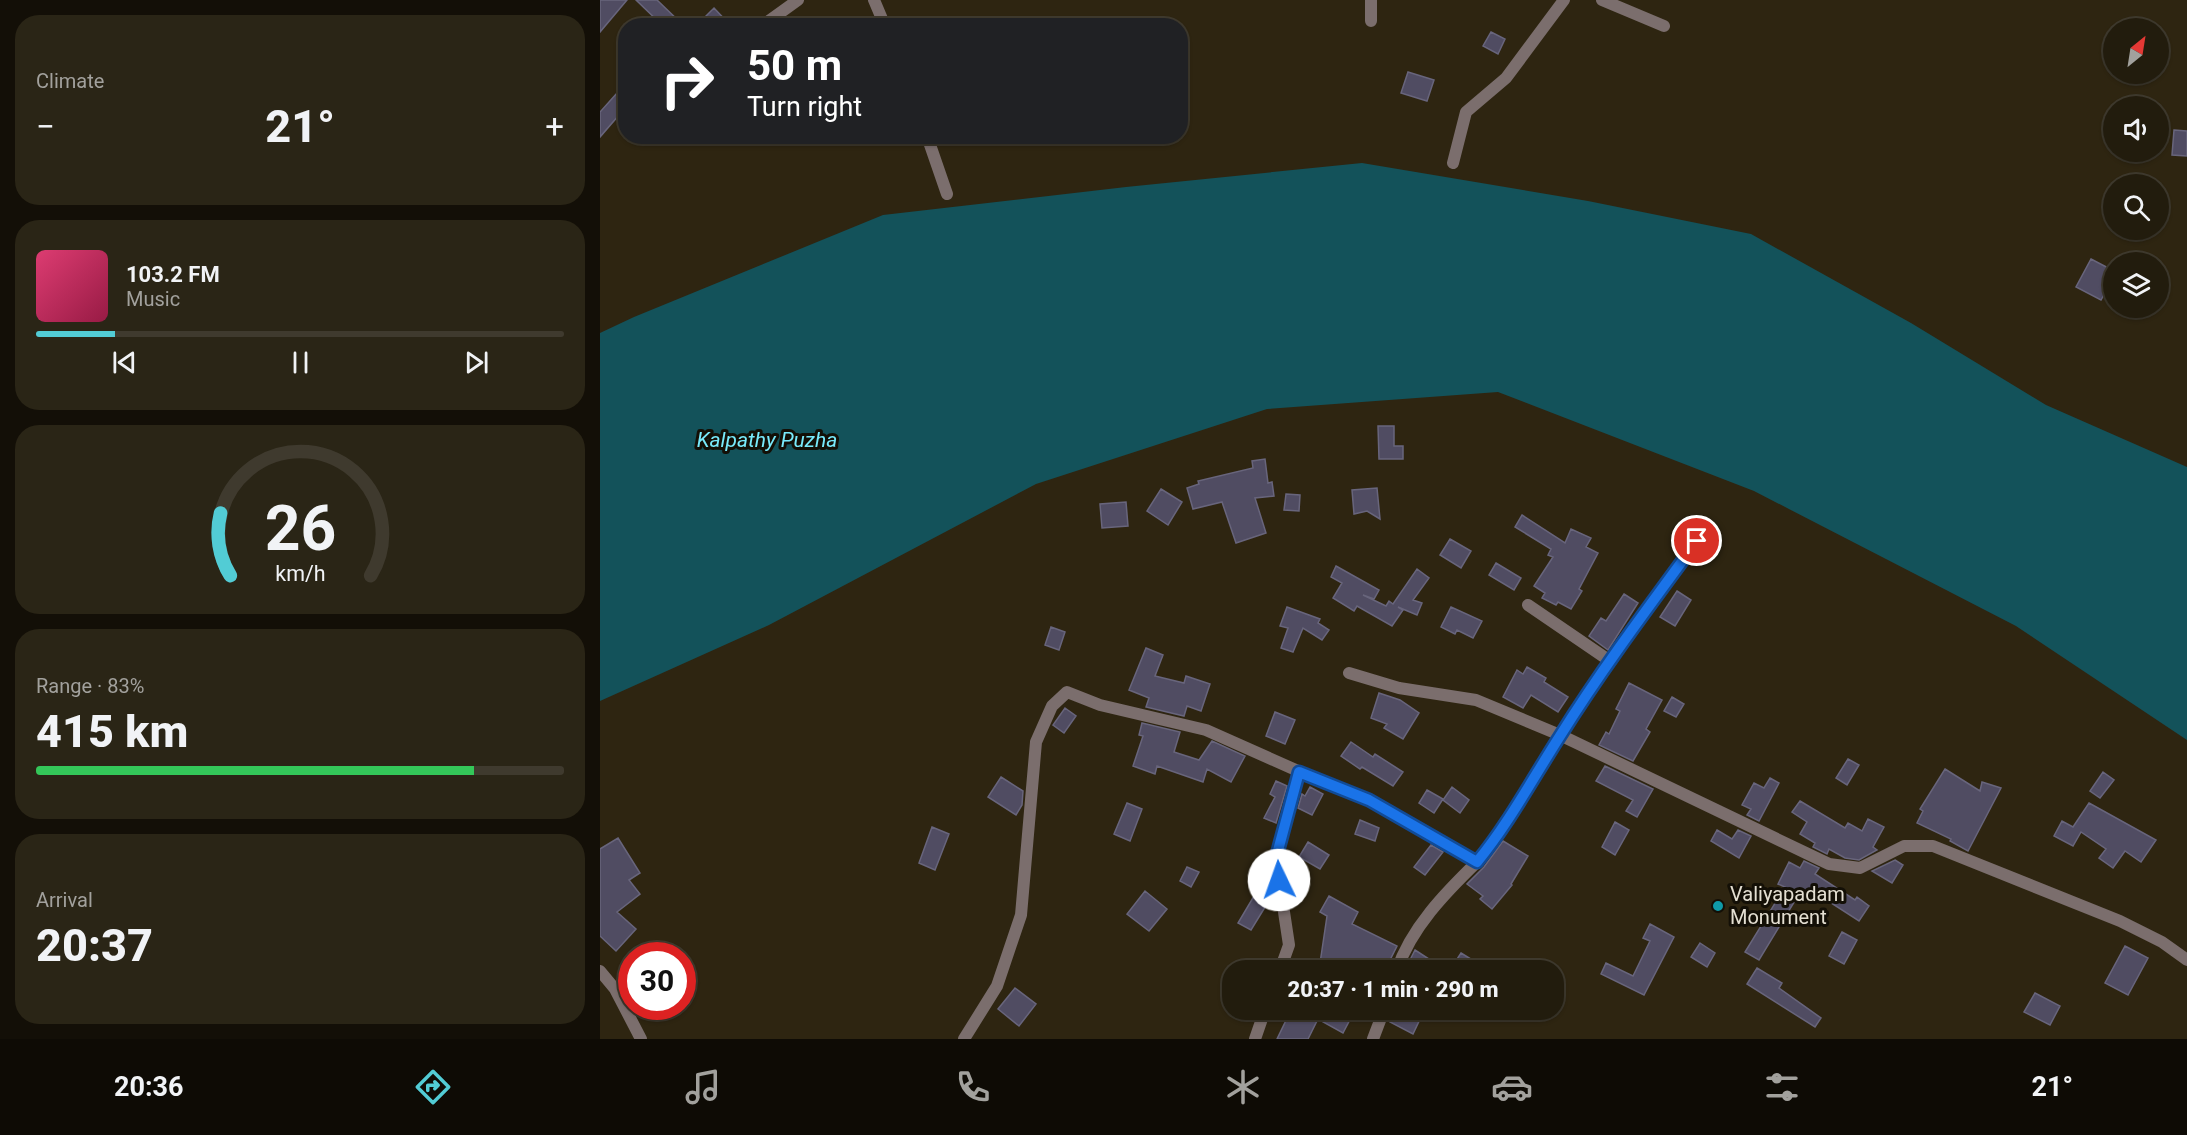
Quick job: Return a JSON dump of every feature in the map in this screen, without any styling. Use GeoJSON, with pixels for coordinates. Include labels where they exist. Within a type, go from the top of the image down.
{"type":"FeatureCollection","features":[{"type":"Feature","properties":{"kind":"street"},"geometry":{"type":"LineString","coordinates":[[773,18],[798,0]]}},
{"type":"Feature","properties":{"kind":"street"},"geometry":{"type":"LineString","coordinates":[[874,0],[882,18]]}},
{"type":"Feature","properties":{"kind":"street"},"geometry":{"type":"LineString","coordinates":[[1371,0],[1371,21]]}},
{"type":"Feature","properties":{"kind":"street"},"geometry":{"type":"LineString","coordinates":[[1453,163],[1466,112],[1506,78],[1564,0]]}},
{"type":"Feature","properties":{"kind":"street"},"geometry":{"type":"LineString","coordinates":[[1602,0],[1664,26]]}},
{"type":"Feature","properties":{"kind":"street"},"geometry":{"type":"LineString","coordinates":[[930,144],[947,194]]}},
{"type":"Feature","properties":{"kind":"street"},"geometry":{"type":"LineString","coordinates":[[1400,960],[1427,915],[1496,839],[1560,735],[1610,661],[1697,541]]}},
{"type":"Feature","properties":{"kind":"street"},"geometry":{"type":"LineString","coordinates":[[1528,605],[1610,661]]}},
{"type":"Feature","properties":{"kind":"street"},"geometry":{"type":"LineString","coordinates":[[1349,673],[1399,688],[1476,699],[1560,735],[1829,864],[1860,868],[1904,846],[1933,846],[2120,921],[2162,942],[2187,960]]}},
{"type":"Feature","properties":{"kind":"street"},"geometry":{"type":"LineString","coordinates":[[963,1039],[997,986],[1021,915],[1036,742],[1052,706],[1068,692],[1101,705],[1206,730],[1299,772],[1369,800],[1477,862]]}},
{"type":"Feature","properties":{"kind":"street"},"geometry":{"type":"LineString","coordinates":[[1284,960],[1289,945],[1276,858],[1299,772]]}},
{"type":"Feature","properties":{"kind":"street"},"geometry":{"type":"LineString","coordinates":[[600,971],[615,989],[641,1039]]}},
{"type":"Feature","properties":{"kind":"street"},"geometry":{"type":"LineString","coordinates":[[1255,1039],[1262,1020]]}},
{"type":"Feature","properties":{"kind":"street"},"geometry":{"type":"LineString","coordinates":[[1373,1039],[1380,1020]]}},
{"type":"Feature","properties":{"kind":"water","name":"Kalpathy Puzha"},"geometry":{"type":"Polygon","coordinates":[[[1362,163],[1588,201],[1751,234],[1911,323],[2046,405],[2187,467],[2187,740],[2016,626],[1754,491],[1498,392],[1267,409],[1036,484],[769,625],[600,701],[600,333],[883,215],[1362,163]]]}},
{"type":"Feature","properties":{"kind":"building"},"geometry":{"type":"Polygon","coordinates":[[[600,0],[627,0],[600,32],[600,0]]]}},
{"type":"Feature","properties":{"kind":"building"},"geometry":{"type":"Polygon","coordinates":[[[636,0],[657,0],[676,18],[655,18],[636,0]]]}},
{"type":"Feature","properties":{"kind":"building"},"geometry":{"type":"Polygon","coordinates":[[[714,8],[723,18],[704,18],[714,8]]]}},
{"type":"Feature","properties":{"kind":"building"},"geometry":{"type":"Polygon","coordinates":[[[1491,32],[1505,39],[1498,54],[1483,46],[1491,32]]]}},
{"type":"Feature","properties":{"kind":"building"},"geometry":{"type":"Polygon","coordinates":[[[1408,72],[1434,80],[1427,101],[1401,93],[1408,72]]]}},
{"type":"Feature","properties":{"kind":"building"},"geometry":{"type":"Polygon","coordinates":[[[618,92],[618,116],[600,137],[600,112],[618,92]]]}},
{"type":"Feature","properties":{"kind":"building"},"geometry":{"type":"Polygon","coordinates":[[[2174,130],[2187,131],[2187,156],[2172,155],[2174,130]]]}},
{"type":"Feature","properties":{"kind":"building"},"geometry":{"type":"Polygon","coordinates":[[[2091,259],[2103,265],[2101,300],[2076,287],[2091,259]]]}},
{"type":"Feature","properties":{"kind":"building"},"geometry":{"type":"Polygon","coordinates":[[[1378,426],[1394,426],[1394,446],[1403,446],[1403,459],[1379,459],[1378,426]]]}},
{"type":"Feature","properties":{"kind":"building"},"geometry":{"type":"Polygon","coordinates":[[[1265,459],[1268,483],[1272,482],[1274,496],[1255,498],[1266,533],[1236,543],[1222,502],[1193,509],[1187,488],[1199,484],[1198,481],[1253,468],[1252,461],[1265,459]]]}},
{"type":"Feature","properties":{"kind":"building"},"geometry":{"type":"Polygon","coordinates":[[[1377,488],[1380,519],[1367,511],[1354,514],[1352,490],[1377,488]]]}},
{"type":"Feature","properties":{"kind":"building"},"geometry":{"type":"Polygon","coordinates":[[[1161,489],[1182,502],[1168,525],[1147,511],[1161,489]]]}},
{"type":"Feature","properties":{"kind":"building"},"geometry":{"type":"Polygon","coordinates":[[[1286,494],[1300,495],[1299,511],[1284,510],[1286,494]]]}},
{"type":"Feature","properties":{"kind":"building"},"geometry":{"type":"Polygon","coordinates":[[[1126,502],[1128,526],[1102,528],[1100,504],[1126,502]]]}},
{"type":"Feature","properties":{"kind":"building"},"geometry":{"type":"Polygon","coordinates":[[[1522,515],[1565,543],[1571,529],[1591,538],[1586,547],[1598,553],[1579,589],[1582,591],[1571,609],[1558,602],[1556,605],[1542,598],[1545,593],[1534,586],[1553,557],[1548,555],[1551,549],[1515,527],[1522,515]]]}},
{"type":"Feature","properties":{"kind":"building"},"geometry":{"type":"Polygon","coordinates":[[[1450,539],[1471,551],[1461,568],[1440,555],[1450,539]]]}},
{"type":"Feature","properties":{"kind":"building"},"geometry":{"type":"Polygon","coordinates":[[[1496,563],[1521,578],[1514,590],[1489,575],[1496,563]]]}},
{"type":"Feature","properties":{"kind":"building"},"geometry":{"type":"Polygon","coordinates":[[[1336,566],[1379,590],[1374,599],[1363,595],[1386,606],[1389,601],[1393,604],[1417,569],[1429,578],[1413,600],[1422,603],[1417,615],[1398,607],[1403,610],[1392,626],[1357,606],[1354,611],[1333,598],[1342,583],[1331,577],[1336,566]]]}},
{"type":"Feature","properties":{"kind":"building"},"geometry":{"type":"Polygon","coordinates":[[[1677,591],[1691,600],[1675,626],[1660,617],[1677,591]]]}},
{"type":"Feature","properties":{"kind":"building"},"geometry":{"type":"Polygon","coordinates":[[[1624,594],[1638,603],[1608,650],[1589,636],[1601,618],[1606,621],[1624,594]]]}},
{"type":"Feature","properties":{"kind":"building"},"geometry":{"type":"Polygon","coordinates":[[[1287,607],[1320,619],[1318,623],[1329,630],[1322,640],[1303,628],[1293,652],[1281,648],[1288,628],[1280,626],[1287,607]]]}},
{"type":"Feature","properties":{"kind":"building"},"geometry":{"type":"Polygon","coordinates":[[[1451,607],[1482,621],[1473,638],[1457,630],[1455,634],[1441,627],[1451,607]]]}},
{"type":"Feature","properties":{"kind":"building"},"geometry":{"type":"Polygon","coordinates":[[[1051,627],[1065,632],[1059,650],[1045,645],[1051,627]]]}},
{"type":"Feature","properties":{"kind":"building"},"geometry":{"type":"Polygon","coordinates":[[[1146,648],[1163,655],[1155,676],[1184,683],[1186,676],[1210,684],[1201,711],[1187,706],[1184,716],[1146,707],[1149,698],[1129,690],[1146,648]]]}},
{"type":"Feature","properties":{"kind":"building"},"geometry":{"type":"Polygon","coordinates":[[[1527,667],[1546,678],[1544,682],[1568,697],[1558,712],[1531,695],[1523,708],[1503,697],[1517,670],[1523,674],[1527,667]]]}},
{"type":"Feature","properties":{"kind":"building"},"geometry":{"type":"Polygon","coordinates":[[[1629,683],[1662,700],[1646,729],[1650,732],[1633,761],[1599,745],[1606,732],[1609,734],[1620,711],[1616,709],[1629,683]]]}},
{"type":"Feature","properties":{"kind":"building"},"geometry":{"type":"Polygon","coordinates":[[[1379,693],[1400,700],[1419,713],[1403,739],[1384,728],[1387,724],[1371,718],[1379,693]]]}},
{"type":"Feature","properties":{"kind":"building"},"geometry":{"type":"Polygon","coordinates":[[[1672,697],[1684,704],[1676,717],[1664,711],[1672,697]]]}},
{"type":"Feature","properties":{"kind":"building"},"geometry":{"type":"Polygon","coordinates":[[[1065,708],[1076,716],[1064,733],[1053,725],[1065,708]]]}},
{"type":"Feature","properties":{"kind":"building"},"geometry":{"type":"Polygon","coordinates":[[[1275,712],[1295,720],[1285,744],[1266,736],[1275,712]]]}},
{"type":"Feature","properties":{"kind":"building"},"geometry":{"type":"Polygon","coordinates":[[[1142,723],[1180,732],[1174,752],[1199,760],[1212,741],[1245,756],[1231,782],[1207,769],[1203,782],[1157,766],[1155,774],[1133,766],[1143,736],[1139,735],[1142,723]]]}},
{"type":"Feature","properties":{"kind":"building"},"geometry":{"type":"Polygon","coordinates":[[[1351,742],[1373,757],[1375,754],[1403,772],[1393,786],[1341,756],[1351,742]]]}},
{"type":"Feature","properties":{"kind":"building"},"geometry":{"type":"Polygon","coordinates":[[[1848,759],[1859,765],[1847,785],[1836,778],[1848,759]]]}},
{"type":"Feature","properties":{"kind":"building"},"geometry":{"type":"Polygon","coordinates":[[[1605,766],[1653,789],[1637,817],[1626,811],[1633,800],[1596,781],[1605,766]]]}},
{"type":"Feature","properties":{"kind":"building"},"geometry":{"type":"Polygon","coordinates":[[[1945,769],[1980,791],[1982,782],[2001,788],[1968,851],[1950,841],[1951,839],[1917,823],[1923,811],[1920,809],[1945,769]]]}},
{"type":"Feature","properties":{"kind":"building"},"geometry":{"type":"Polygon","coordinates":[[[2103,772],[2114,780],[2100,798],[2090,791],[2103,772]]]}},
{"type":"Feature","properties":{"kind":"building"},"geometry":{"type":"Polygon","coordinates":[[[1001,777],[1023,791],[1022,805],[1016,815],[988,797],[1001,777]]]}},
{"type":"Feature","properties":{"kind":"building"},"geometry":{"type":"Polygon","coordinates":[[[1770,778],[1779,783],[1759,821],[1747,815],[1751,809],[1742,805],[1754,783],[1764,788],[1770,778]]]}},
{"type":"Feature","properties":{"kind":"building"},"geometry":{"type":"Polygon","coordinates":[[[1276,781],[1287,786],[1276,823],[1264,818],[1275,797],[1270,794],[1276,781]]]}},
{"type":"Feature","properties":{"kind":"building"},"geometry":{"type":"Polygon","coordinates":[[[1310,787],[1323,794],[1312,815],[1298,808],[1302,794],[1305,796],[1310,787]]]}},
{"type":"Feature","properties":{"kind":"building"},"geometry":{"type":"Polygon","coordinates":[[[1452,787],[1469,800],[1460,813],[1443,800],[1452,787]]]}},
{"type":"Feature","properties":{"kind":"building"},"geometry":{"type":"Polygon","coordinates":[[[1427,790],[1443,799],[1434,813],[1419,803],[1427,790]]]}},
{"type":"Feature","properties":{"kind":"building"},"geometry":{"type":"Polygon","coordinates":[[[1800,801],[1845,828],[1848,823],[1862,831],[1868,819],[1884,827],[1873,847],[1877,850],[1859,860],[1845,858],[1829,849],[1827,854],[1813,847],[1815,843],[1800,834],[1807,822],[1792,812],[1800,801]]]}},
{"type":"Feature","properties":{"kind":"building"},"geometry":{"type":"Polygon","coordinates":[[[1127,803],[1142,809],[1130,841],[1114,834],[1127,803]]]}},
{"type":"Feature","properties":{"kind":"building"},"geometry":{"type":"Polygon","coordinates":[[[2089,803],[2156,840],[2141,862],[2125,851],[2113,868],[2099,858],[2106,849],[2081,832],[2073,846],[2054,836],[2062,821],[2073,827],[2089,803]]]}},
{"type":"Feature","properties":{"kind":"building"},"geometry":{"type":"Polygon","coordinates":[[[1360,820],[1379,828],[1375,841],[1355,834],[1360,820]]]}},
{"type":"Feature","properties":{"kind":"building"},"geometry":{"type":"Polygon","coordinates":[[[1615,822],[1629,830],[1615,855],[1602,847],[1615,822]]]}},
{"type":"Feature","properties":{"kind":"building"},"geometry":{"type":"Polygon","coordinates":[[[932,827],[949,834],[935,870],[919,863],[932,827]]]}},
{"type":"Feature","properties":{"kind":"building"},"geometry":{"type":"Polygon","coordinates":[[[1717,830],[1732,839],[1738,830],[1751,836],[1739,858],[1711,841],[1717,830]]]}},
{"type":"Feature","properties":{"kind":"building"},"geometry":{"type":"Polygon","coordinates":[[[618,838],[640,873],[629,880],[640,894],[617,912],[636,929],[624,942],[618,942],[616,951],[600,936],[600,849],[618,838]]]}},
{"type":"Feature","properties":{"kind":"building"},"geometry":{"type":"Polygon","coordinates":[[[1503,841],[1528,856],[1512,885],[1492,909],[1480,899],[1483,896],[1467,884],[1484,867],[1503,841]]]}},
{"type":"Feature","properties":{"kind":"building"},"geometry":{"type":"Polygon","coordinates":[[[1308,842],[1329,855],[1320,869],[1299,857],[1308,842]]]}},
{"type":"Feature","properties":{"kind":"building"},"geometry":{"type":"Polygon","coordinates":[[[1431,845],[1443,852],[1425,875],[1414,867],[1431,845]]]}},
{"type":"Feature","properties":{"kind":"building"},"geometry":{"type":"Polygon","coordinates":[[[1895,860],[1903,865],[1892,883],[1872,871],[1895,860]]]}},
{"type":"Feature","properties":{"kind":"building"},"geometry":{"type":"Polygon","coordinates":[[[1804,861],[1819,868],[1815,874],[1855,900],[1857,897],[1869,906],[1859,921],[1819,895],[1814,903],[1799,894],[1759,960],[1745,952],[1785,887],[1778,884],[1789,862],[1800,868],[1804,861]]]}},
{"type":"Feature","properties":{"kind":"building"},"geometry":{"type":"Polygon","coordinates":[[[1187,867],[1199,872],[1191,887],[1180,881],[1187,867]]]}},
{"type":"Feature","properties":{"kind":"building"},"geometry":{"type":"Polygon","coordinates":[[[1145,891],[1167,909],[1149,931],[1127,914],[1145,891]]]}},
{"type":"Feature","properties":{"kind":"building"},"geometry":{"type":"Polygon","coordinates":[[[1254,896],[1267,904],[1251,930],[1238,923],[1254,896]]]}},
{"type":"Feature","properties":{"kind":"building"},"geometry":{"type":"Polygon","coordinates":[[[1329,896],[1358,912],[1352,924],[1397,946],[1390,960],[1320,960],[1327,916],[1320,912],[1329,896]]]}},
{"type":"Feature","properties":{"kind":"building"},"geometry":{"type":"Polygon","coordinates":[[[1650,924],[1674,937],[1644,995],[1601,974],[1606,963],[1633,976],[1650,941],[1643,938],[1650,924]]]}},
{"type":"Feature","properties":{"kind":"building"},"geometry":{"type":"Polygon","coordinates":[[[1842,932],[1857,940],[1844,964],[1829,956],[1842,932]]]}},
{"type":"Feature","properties":{"kind":"building"},"geometry":{"type":"Polygon","coordinates":[[[1700,943],[1715,953],[1707,967],[1691,957],[1700,943]]]}},
{"type":"Feature","properties":{"kind":"building"},"geometry":{"type":"Polygon","coordinates":[[[2125,946],[2148,958],[2128,995],[2105,983],[2125,946]]]}},
{"type":"Feature","properties":{"kind":"building"},"geometry":{"type":"Polygon","coordinates":[[[1415,950],[1430,960],[1410,960],[1415,950]]]}},
{"type":"Feature","properties":{"kind":"building"},"geometry":{"type":"Polygon","coordinates":[[[1461,953],[1472,960],[1456,960],[1461,953]]]}},
{"type":"Feature","properties":{"kind":"building"},"geometry":{"type":"Polygon","coordinates":[[[1757,968],[1782,983],[1779,988],[1821,1018],[1815,1027],[1747,984],[1757,968]]]}},
{"type":"Feature","properties":{"kind":"building"},"geometry":{"type":"Polygon","coordinates":[[[1015,988],[1036,1004],[1019,1026],[998,1009],[1015,988]]]}},
{"type":"Feature","properties":{"kind":"building"},"geometry":{"type":"Polygon","coordinates":[[[2035,993],[2060,1006],[2050,1025],[2024,1012],[2035,993]]]}},
{"type":"Feature","properties":{"kind":"building"},"geometry":{"type":"Polygon","coordinates":[[[1286,1020],[1318,1020],[1308,1039],[1277,1039],[1286,1020]]]}},
{"type":"Feature","properties":{"kind":"building"},"geometry":{"type":"Polygon","coordinates":[[[1320,1020],[1350,1020],[1343,1033],[1320,1020]]]}},
{"type":"Feature","properties":{"kind":"building"},"geometry":{"type":"Polygon","coordinates":[[[1391,1020],[1420,1020],[1413,1034],[1390,1022],[1391,1020]]]}},
{"type":"Feature","properties":{"kind":"place","name":"Valiyapadam Monument"},"geometry":{"type":"Point","coordinates":[1718,906]}},
{"type":"Feature","properties":{"kind":"route"},"geometry":{"type":"LineString","coordinates":[[1279,880],[1276,858],[1299,772],[1369,800],[1477,862],[1496,839],[1560,735],[1610,661],[1697,541]]}}]}
